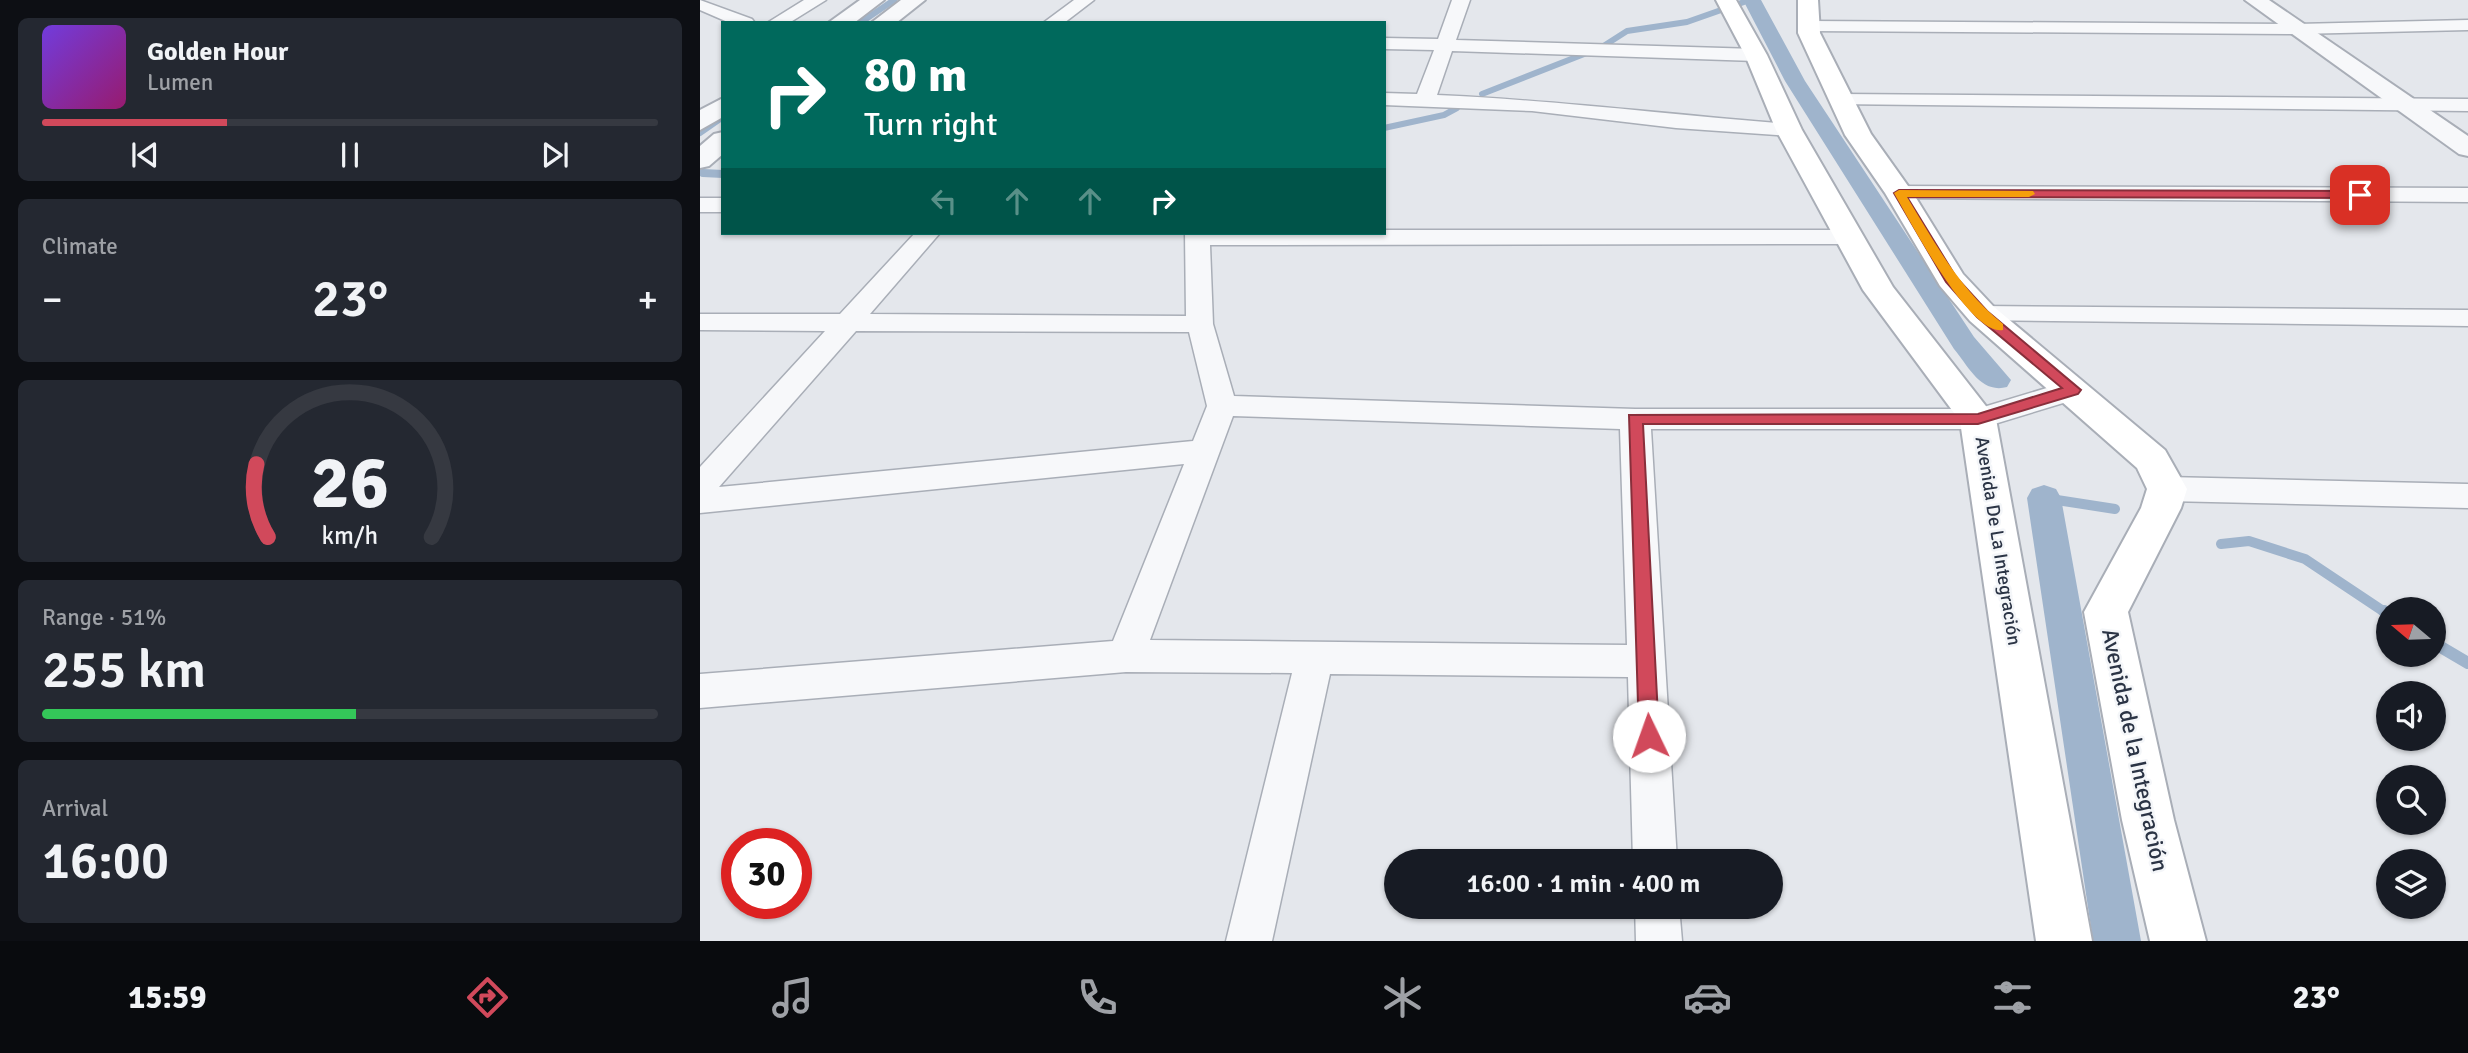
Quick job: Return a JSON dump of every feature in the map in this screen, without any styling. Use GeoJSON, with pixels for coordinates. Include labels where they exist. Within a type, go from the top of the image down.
{"type":"FeatureCollection","features":[{"type":"Feature","properties":{"kind":"main road","name":"Avenida De La Integración"},"geometry":{"type":"LineString","coordinates":[[1726,0],[1756,55],[1789,130],[1879,290],[1978,419],[2064,941]]}},
{"type":"Feature","properties":{"kind":"main road"},"geometry":{"type":"LineString","coordinates":[[1809,13],[1809,33],[1858,135],[1899,193],[1951,279],[1982,314],[2152,460],[2167,489]]}},
{"type":"Feature","properties":{"kind":"main road","name":"Avenida de la Integración"},"geometry":{"type":"LineString","coordinates":[[2167,489],[2161,508],[2106,612],[2139,779],[2178,941]]}},
{"type":"Feature","properties":{"kind":"street"},"geometry":{"type":"LineString","coordinates":[[780,21],[817,0]]}},
{"type":"Feature","properties":{"kind":"street"},"geometry":{"type":"LineString","coordinates":[[842,21],[874,0]]}},
{"type":"Feature","properties":{"kind":"street"},"geometry":{"type":"LineString","coordinates":[[885,21],[915,0]]}},
{"type":"Feature","properties":{"kind":"street"},"geometry":{"type":"LineString","coordinates":[[1055,21],[1085,0]]}},
{"type":"Feature","properties":{"kind":"street"},"geometry":{"type":"LineString","coordinates":[[1425,100],[1461,0]]}},
{"type":"Feature","properties":{"kind":"street"},"geometry":{"type":"LineString","coordinates":[[2255,0],[2468,148]]}},
{"type":"Feature","properties":{"kind":"street"},"geometry":{"type":"LineString","coordinates":[[700,4],[741,21]]}},
{"type":"Feature","properties":{"kind":"street"},"geometry":{"type":"LineString","coordinates":[[1809,13],[2297,29],[2468,25]]}},
{"type":"Feature","properties":{"kind":"street"},"geometry":{"type":"LineString","coordinates":[[1386,43],[1756,55]]}},
{"type":"Feature","properties":{"kind":"street"},"geometry":{"type":"LineString","coordinates":[[1386,99],[1532,105],[1676,122],[1789,130]]}},
{"type":"Feature","properties":{"kind":"street"},"geometry":{"type":"LineString","coordinates":[[1840,100],[2410,107],[2468,105]]}},
{"type":"Feature","properties":{"kind":"street"},"geometry":{"type":"LineString","coordinates":[[700,122],[721,106]]}},
{"type":"Feature","properties":{"kind":"street"},"geometry":{"type":"LineString","coordinates":[[700,160],[721,142]]}},
{"type":"Feature","properties":{"kind":"street"},"geometry":{"type":"LineString","coordinates":[[1899,193],[2468,195]]}},
{"type":"Feature","properties":{"kind":"street"},"geometry":{"type":"LineString","coordinates":[[700,205],[721,205]]}},
{"type":"Feature","properties":{"kind":"street"},"geometry":{"type":"LineString","coordinates":[[700,488],[926,235]]}},
{"type":"Feature","properties":{"kind":"street"},"geometry":{"type":"LineString","coordinates":[[1126,656],[1222,406],[1200,324],[1197,236],[1849,237]]}},
{"type":"Feature","properties":{"kind":"street"},"geometry":{"type":"LineString","coordinates":[[1982,314],[2468,318]]}},
{"type":"Feature","properties":{"kind":"street"},"geometry":{"type":"LineString","coordinates":[[700,322],[1200,324]]}},
{"type":"Feature","properties":{"kind":"street"},"geometry":{"type":"LineString","coordinates":[[1222,406],[1635,419],[1978,419],[2073,390]]}},
{"type":"Feature","properties":{"kind":"street"},"geometry":{"type":"LineString","coordinates":[[1635,419],[1654,849]]}},
{"type":"Feature","properties":{"kind":"street"},"geometry":{"type":"LineString","coordinates":[[700,501],[1204,452]]}},
{"type":"Feature","properties":{"kind":"street"},"geometry":{"type":"LineString","coordinates":[[2167,489],[2468,496]]}},
{"type":"Feature","properties":{"kind":"street"},"geometry":{"type":"LineString","coordinates":[[700,691],[1126,656],[1646,661]]}},
{"type":"Feature","properties":{"kind":"street"},"geometry":{"type":"LineString","coordinates":[[1249,941],[1315,656]]}},
{"type":"Feature","properties":{"kind":"street"},"geometry":{"type":"LineString","coordinates":[[1658,919],[1659,941]]}},
{"type":"Feature","properties":{"kind":"waterway"},"geometry":{"type":"LineString","coordinates":[[863,21],[894,0]]}},
{"type":"Feature","properties":{"kind":"waterway"},"geometry":{"type":"LineString","coordinates":[[1752,0],[1795,81],[1964,343],[1996,380]]}},
{"type":"Feature","properties":{"kind":"waterway"},"geometry":{"type":"LineString","coordinates":[[1482,94],[1602,47],[1627,31],[1687,22],[1744,2]]}},
{"type":"Feature","properties":{"kind":"waterway"},"geometry":{"type":"LineString","coordinates":[[1386,128],[1444,115],[1457,108]]}},
{"type":"Feature","properties":{"kind":"waterway"},"geometry":{"type":"LineString","coordinates":[[700,133],[721,118]]}},
{"type":"Feature","properties":{"kind":"waterway"},"geometry":{"type":"LineString","coordinates":[[703,173],[721,174]]}},
{"type":"Feature","properties":{"kind":"waterway"},"geometry":{"type":"LineString","coordinates":[[2044,498],[2115,509]]}},
{"type":"Feature","properties":{"kind":"waterway"},"geometry":{"type":"LineString","coordinates":[[2044,498],[2117,941]]}},
{"type":"Feature","properties":{"kind":"waterway"},"geometry":{"type":"LineString","coordinates":[[2221,544],[2249,541],[2305,559],[2376,606]]}},
{"type":"Feature","properties":{"kind":"waterway"},"geometry":{"type":"LineString","coordinates":[[2446,650],[2468,663]]}},
{"type":"Feature","properties":{"kind":"slow traffic"},"geometry":{"type":"LineString","coordinates":[[1998,327],[1982,314],[1951,279],[1899,193],[2029,194]]}},
{"type":"Feature","properties":{"kind":"route"},"geometry":{"type":"LineString","coordinates":[[1649,736],[1635,419],[1978,419],[2073,390],[1982,314],[1951,279],[1899,193],[2360,195]]}}]}
